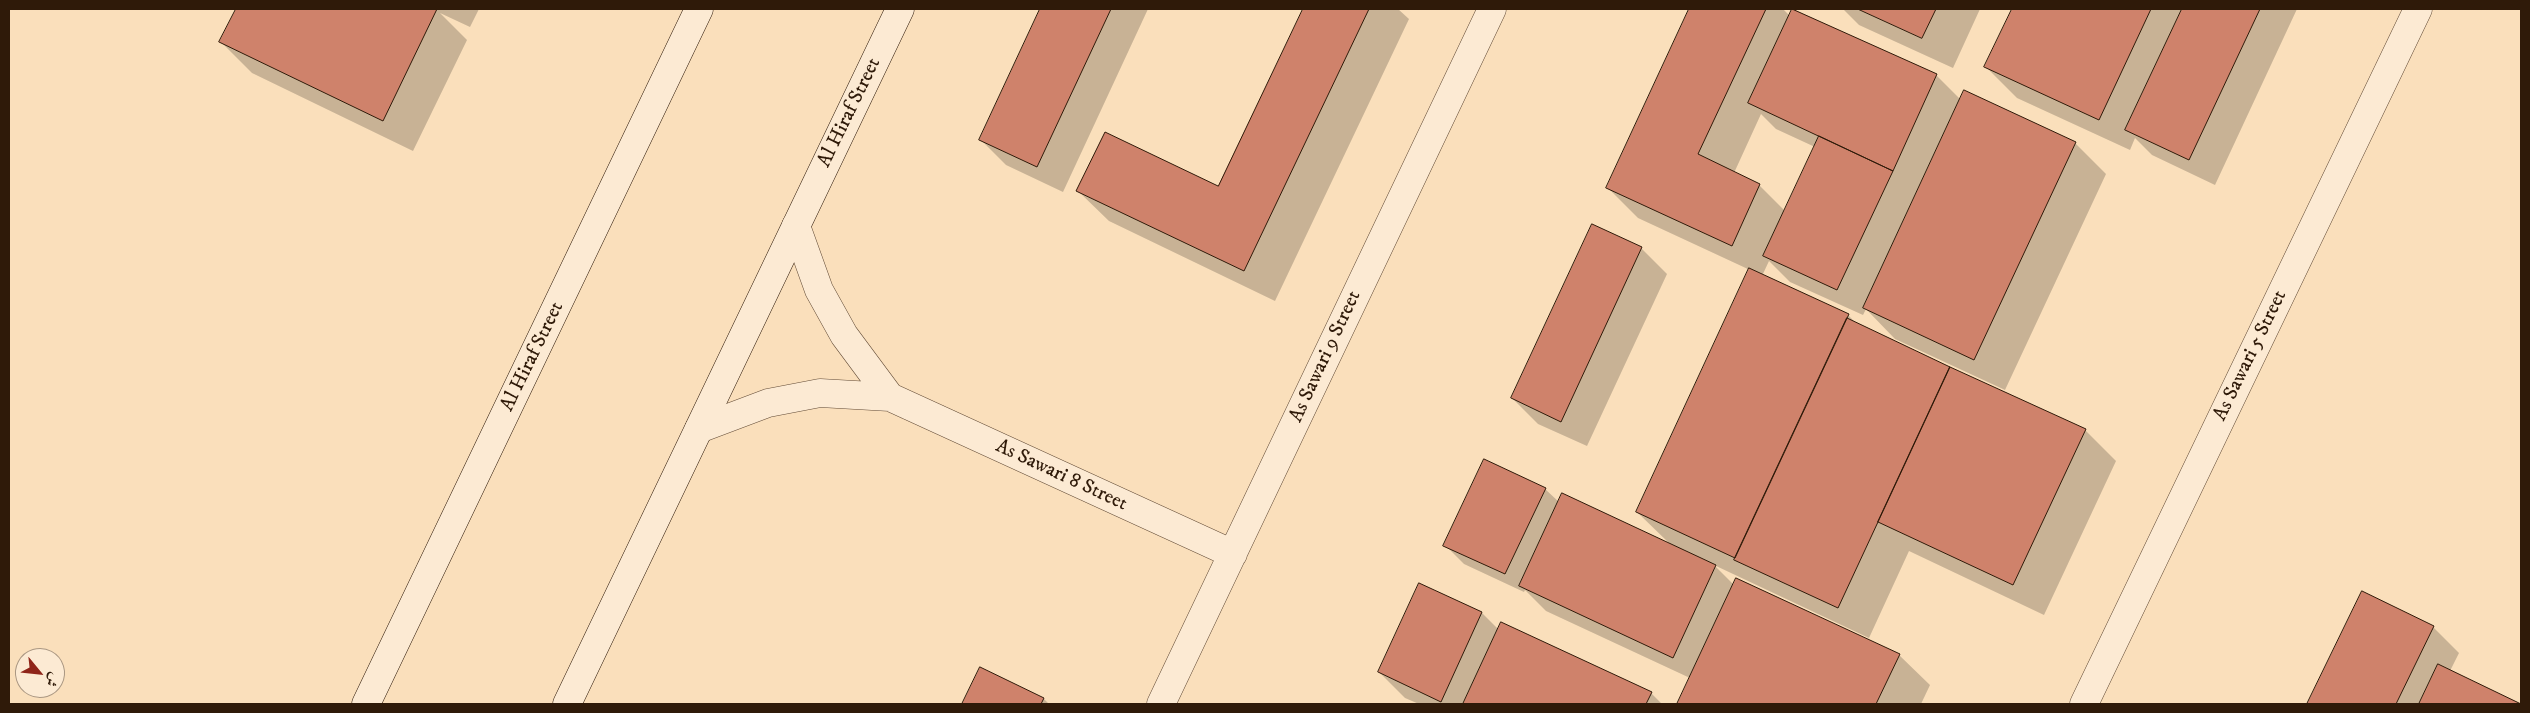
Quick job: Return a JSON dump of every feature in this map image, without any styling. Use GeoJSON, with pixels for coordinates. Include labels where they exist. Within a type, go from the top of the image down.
{"type":"FeatureCollection","features":[{"type":"Feature","properties":{"kind":"street","name":"Al Hiraf Street"},"geometry":{"type":"LineString","coordinates":[[366,704],[699,9]]}},
{"type":"Feature","properties":{"kind":"street","name":"Al Hiraf Street"},"geometry":{"type":"LineString","coordinates":[[568,704],[900,9]]}},
{"type":"Feature","properties":{"kind":"street","name":"As Sawari 9 Street"},"geometry":{"type":"LineString","coordinates":[[1161,704],[1492,9]]}},
{"type":"Feature","properties":{"kind":"street","name":"As Sawari 5 Street"},"geometry":{"type":"LineString","coordinates":[[2084,704],[2418,9]]}},
{"type":"Feature","properties":{"kind":"street","name":"As Sawari 8 Street"},"geometry":{"type":"LineString","coordinates":[[796,226],[819,290],[840,328],[890,397]]}},
{"type":"Feature","properties":{"kind":"street","name":"As Sawari 8 Street"},"geometry":{"type":"LineString","coordinates":[[699,429],[768,403],[820,394],[890,397],[1232,554]]}},
{"type":"Feature","properties":{"kind":"building"},"geometry":{"type":"Polygon","coordinates":[[[236,9],[437,9],[383,121],[219,42],[236,9]]]}},
{"type":"Feature","properties":{"kind":"building"},"geometry":{"type":"Polygon","coordinates":[[[1040,9],[1111,9],[1037,167],[979,140],[1040,9]]]}},
{"type":"Feature","properties":{"kind":"building"},"geometry":{"type":"Polygon","coordinates":[[[1303,9],[1369,9],[1244,271],[1076,191],[1105,132],[1218,186],[1303,9]]]}},
{"type":"Feature","properties":{"kind":"building"},"geometry":{"type":"Polygon","coordinates":[[[1689,9],[1766,9],[1698,154],[1760,184],[1732,246],[1606,188],[1689,9]]]}},
{"type":"Feature","properties":{"kind":"building"},"geometry":{"type":"Polygon","coordinates":[[[1792,9],[1937,74],[1893,171],[1748,103],[1792,9]]]}},
{"type":"Feature","properties":{"kind":"building"},"geometry":{"type":"Polygon","coordinates":[[[1858,9],[1936,9],[1922,38],[1858,9]]]}},
{"type":"Feature","properties":{"kind":"building"},"geometry":{"type":"Polygon","coordinates":[[[2012,9],[2151,9],[2099,120],[1984,67],[2012,9]]]}},
{"type":"Feature","properties":{"kind":"building"},"geometry":{"type":"Polygon","coordinates":[[[2182,9],[2260,9],[2189,160],[2125,130],[2182,9]]]}},
{"type":"Feature","properties":{"kind":"building"},"geometry":{"type":"Polygon","coordinates":[[[1964,90],[2076,142],[1974,360],[1863,308],[1964,90]]]}},
{"type":"Feature","properties":{"kind":"building"},"geometry":{"type":"Polygon","coordinates":[[[1819,136],[1893,171],[1837,290],[1763,256],[1819,136]]]}},
{"type":"Feature","properties":{"kind":"building"},"geometry":{"type":"Polygon","coordinates":[[[1592,224],[1642,247],[1561,422],[1511,398],[1592,224]]]}},
{"type":"Feature","properties":{"kind":"building"},"geometry":{"type":"Polygon","coordinates":[[[1749,268],[1849,314],[1735,558],[1636,512],[1749,268]]]}},
{"type":"Feature","properties":{"kind":"building"},"geometry":{"type":"Polygon","coordinates":[[[1847,318],[1950,367],[1838,608],[1734,560],[1847,318]]]}},
{"type":"Feature","properties":{"kind":"building"},"geometry":{"type":"Polygon","coordinates":[[[1950,367],[2086,429],[2013,585],[1878,522],[1950,367]]]}},
{"type":"Feature","properties":{"kind":"building"},"geometry":{"type":"Polygon","coordinates":[[[1484,459],[1546,488],[1505,574],[1443,546],[1484,459]]]}},
{"type":"Feature","properties":{"kind":"building"},"geometry":{"type":"Polygon","coordinates":[[[1562,493],[1716,565],[1673,658],[1519,586],[1562,493]]]}},
{"type":"Feature","properties":{"kind":"building"},"geometry":{"type":"Polygon","coordinates":[[[1736,578],[1900,654],[1876,704],[1677,704],[1736,578]]]}},
{"type":"Feature","properties":{"kind":"building"},"geometry":{"type":"Polygon","coordinates":[[[1419,583],[1482,612],[1441,702],[1378,672],[1419,583]]]}},
{"type":"Feature","properties":{"kind":"building"},"geometry":{"type":"Polygon","coordinates":[[[2362,591],[2434,626],[2396,704],[2307,704],[2362,591]]]}},
{"type":"Feature","properties":{"kind":"building"},"geometry":{"type":"Polygon","coordinates":[[[1501,622],[1652,692],[1646,704],[1463,704],[1501,622]]]}},
{"type":"Feature","properties":{"kind":"building"},"geometry":{"type":"Polygon","coordinates":[[[2438,664],[2521,704],[2419,704],[2438,664]]]}},
{"type":"Feature","properties":{"kind":"building"},"geometry":{"type":"Polygon","coordinates":[[[980,667],[1044,698],[1041,704],[962,704],[980,667]]]}}]}
